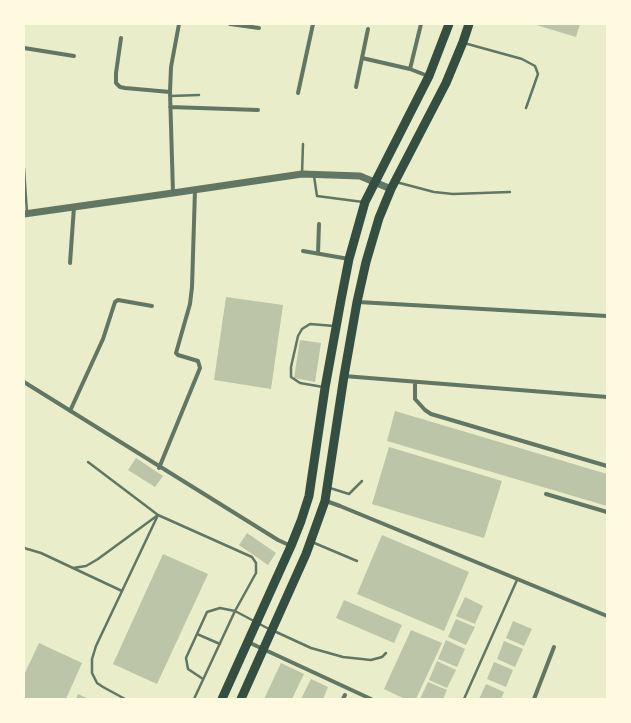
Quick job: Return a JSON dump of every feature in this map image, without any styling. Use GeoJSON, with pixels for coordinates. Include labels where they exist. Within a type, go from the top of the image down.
{"type":"FeatureCollection","features":[{"type":"Feature","properties":{"kind":"main road"},"geometry":{"type":"LineString","coordinates":[[222,699],[291,546],[309,496],[336,326],[349,260],[365,202],[429,76],[449,24]]}},
{"type":"Feature","properties":{"kind":"main road"},"geometry":{"type":"LineString","coordinates":[[241,699],[312,542],[325,501],[357,302],[368,254],[379,218],[393,185],[435,107],[463,42],[469,24]]}},
{"type":"Feature","properties":{"kind":"street"},"geometry":{"type":"LineString","coordinates":[[173,193],[170,94],[171,67],[179,24]]}},
{"type":"Feature","properties":{"kind":"street"},"geometry":{"type":"LineString","coordinates":[[230,24],[259,28]]}},
{"type":"Feature","properties":{"kind":"street"},"geometry":{"type":"LineString","coordinates":[[298,93],[313,24]]}},
{"type":"Feature","properties":{"kind":"street"},"geometry":{"type":"LineString","coordinates":[[410,69],[421,24]]}},
{"type":"Feature","properties":{"kind":"street"},"geometry":{"type":"LineString","coordinates":[[356,87],[368,30]]}},
{"type":"Feature","properties":{"kind":"street"},"geometry":{"type":"LineString","coordinates":[[121,38],[116,83],[120,87],[170,94]]}},
{"type":"Feature","properties":{"kind":"street"},"geometry":{"type":"LineString","coordinates":[[24,48],[74,56]]}},
{"type":"Feature","properties":{"kind":"street"},"geometry":{"type":"LineString","coordinates":[[362,58],[410,69],[429,76]]}},
{"type":"Feature","properties":{"kind":"street"},"geometry":{"type":"LineString","coordinates":[[170,107],[258,110]]}},
{"type":"Feature","properties":{"kind":"street"},"geometry":{"type":"LineString","coordinates":[[26,213],[314,173],[360,176],[393,185]]}},
{"type":"Feature","properties":{"kind":"street"},"geometry":{"type":"LineString","coordinates":[[159,468],[200,368],[198,361],[176,353],[186,319],[191,293],[195,190]]}},
{"type":"Feature","properties":{"kind":"street"},"geometry":{"type":"LineString","coordinates":[[70,263],[74,206]]}},
{"type":"Feature","properties":{"kind":"street"},"geometry":{"type":"LineString","coordinates":[[318,254],[319,224]]}},
{"type":"Feature","properties":{"kind":"street"},"geometry":{"type":"LineString","coordinates":[[303,251],[349,260]]}},
{"type":"Feature","properties":{"kind":"street"},"geometry":{"type":"LineString","coordinates":[[70,411],[103,339],[115,302],[118,300],[152,306]]}},
{"type":"Feature","properties":{"kind":"street"},"geometry":{"type":"LineString","coordinates":[[357,302],[607,316]]}},
{"type":"Feature","properties":{"kind":"street"},"geometry":{"type":"LineString","coordinates":[[344,376],[607,397]]}},
{"type":"Feature","properties":{"kind":"street"},"geometry":{"type":"LineString","coordinates":[[415,382],[415,399],[425,410],[432,414],[607,466]]}},
{"type":"Feature","properties":{"kind":"street"},"geometry":{"type":"LineString","coordinates":[[25,384],[159,468],[278,540],[291,546]]}},
{"type":"Feature","properties":{"kind":"street"},"geometry":{"type":"LineString","coordinates":[[546,494],[607,512]]}},
{"type":"Feature","properties":{"kind":"street"},"geometry":{"type":"LineString","coordinates":[[325,501],[607,616]]}},
{"type":"Feature","properties":{"kind":"street"},"geometry":{"type":"LineString","coordinates":[[248,642],[346,693],[371,699]]}},
{"type":"Feature","properties":{"kind":"street"},"geometry":{"type":"LineString","coordinates":[[534,699],[554,647]]}},
{"type":"Feature","properties":{"kind":"lane"},"geometry":{"type":"LineString","coordinates":[[463,42],[522,59],[535,66],[538,74],[526,108]]}},
{"type":"Feature","properties":{"kind":"lane"},"geometry":{"type":"LineString","coordinates":[[170,94],[199,95]]}},
{"type":"Feature","properties":{"kind":"lane"},"geometry":{"type":"LineString","coordinates":[[302,174],[304,144]]}},
{"type":"Feature","properties":{"kind":"lane"},"geometry":{"type":"LineString","coordinates":[[24,168],[26,213]]}},
{"type":"Feature","properties":{"kind":"lane"},"geometry":{"type":"LineString","coordinates":[[314,173],[317,196],[365,202]]}},
{"type":"Feature","properties":{"kind":"lane"},"geometry":{"type":"LineString","coordinates":[[393,185],[446,194],[510,192]]}},
{"type":"Feature","properties":{"kind":"lane"},"geometry":{"type":"LineString","coordinates":[[325,388],[300,383],[291,376],[291,367],[298,336],[302,329],[310,324],[336,326]]}},
{"type":"Feature","properties":{"kind":"lane"},"geometry":{"type":"LineString","coordinates":[[88,462],[158,514],[252,557],[256,563],[256,573],[235,611],[194,699]]}},
{"type":"Feature","properties":{"kind":"lane"},"geometry":{"type":"LineString","coordinates":[[328,487],[349,494],[362,481]]}},
{"type":"Feature","properties":{"kind":"lane"},"geometry":{"type":"LineString","coordinates":[[73,568],[86,566],[98,559],[158,514]]}},
{"type":"Feature","properties":{"kind":"lane"},"geometry":{"type":"LineString","coordinates":[[125,699],[103,688],[97,683],[92,673],[92,665],[96,646],[158,514]]}},
{"type":"Feature","properties":{"kind":"lane"},"geometry":{"type":"LineString","coordinates":[[312,542],[357,561]]}},
{"type":"Feature","properties":{"kind":"lane"},"geometry":{"type":"LineString","coordinates":[[24,548],[41,553],[122,591]]}},
{"type":"Feature","properties":{"kind":"lane"},"geometry":{"type":"LineString","coordinates":[[464,699],[517,580]]}},
{"type":"Feature","properties":{"kind":"lane"},"geometry":{"type":"LineString","coordinates":[[203,679],[188,669],[186,658],[207,612],[220,608],[235,611],[256,624],[311,648],[343,657],[371,660],[382,657],[386,653]]}},
{"type":"Feature","properties":{"kind":"lane"},"geometry":{"type":"LineString","coordinates":[[197,634],[220,644]]}},
{"type":"Feature","properties":{"kind":"building"},"geometry":{"type":"Polygon","coordinates":[[[533,24],[580,24],[576,37],[533,24]]]}},
{"type":"Feature","properties":{"kind":"building"},"geometry":{"type":"Polygon","coordinates":[[[226,297],[283,305],[271,389],[214,380],[226,297]]]}},
{"type":"Feature","properties":{"kind":"building"},"geometry":{"type":"Polygon","coordinates":[[[300,340],[321,343],[315,382],[294,378],[300,340]]]}},
{"type":"Feature","properties":{"kind":"building"},"geometry":{"type":"Polygon","coordinates":[[[395,411],[607,474],[607,506],[387,441],[395,411]]]}},
{"type":"Feature","properties":{"kind":"building"},"geometry":{"type":"Polygon","coordinates":[[[389,447],[502,481],[484,538],[372,504],[389,447]]]}},
{"type":"Feature","properties":{"kind":"building"},"geometry":{"type":"Polygon","coordinates":[[[136,458],[163,476],[155,487],[128,470],[136,458]]]}},
{"type":"Feature","properties":{"kind":"building"},"geometry":{"type":"Polygon","coordinates":[[[247,533],[276,553],[268,565],[239,545],[247,533]]]}},
{"type":"Feature","properties":{"kind":"building"},"geometry":{"type":"Polygon","coordinates":[[[382,535],[469,572],[444,631],[357,594],[382,535]]]}},
{"type":"Feature","properties":{"kind":"building"},"geometry":{"type":"Polygon","coordinates":[[[163,554],[208,574],[157,684],[113,664],[163,554]]]}},
{"type":"Feature","properties":{"kind":"building"},"geometry":{"type":"Polygon","coordinates":[[[465,597],[483,606],[475,624],[456,616],[465,597]]]}},
{"type":"Feature","properties":{"kind":"building"},"geometry":{"type":"Polygon","coordinates":[[[344,600],[402,625],[394,643],[336,618],[344,600]]]}},
{"type":"Feature","properties":{"kind":"building"},"geometry":{"type":"Polygon","coordinates":[[[456,619],[475,627],[466,645],[448,637],[456,619]]]}},
{"type":"Feature","properties":{"kind":"building"},"geometry":{"type":"Polygon","coordinates":[[[513,621],[532,629],[524,646],[506,638],[513,621]]]}},
{"type":"Feature","properties":{"kind":"building"},"geometry":{"type":"Polygon","coordinates":[[[411,630],[442,643],[416,699],[405,699],[384,689],[411,630]]]}},
{"type":"Feature","properties":{"kind":"building"},"geometry":{"type":"Polygon","coordinates":[[[446,640],[465,649],[457,667],[438,659],[446,640]]]}},
{"type":"Feature","properties":{"kind":"building"},"geometry":{"type":"Polygon","coordinates":[[[504,641],[523,649],[515,667],[497,659],[504,641]]]}},
{"type":"Feature","properties":{"kind":"building"},"geometry":{"type":"Polygon","coordinates":[[[39,643],[82,663],[66,699],[24,699],[24,675],[39,643]]]}},
{"type":"Feature","properties":{"kind":"building"},"geometry":{"type":"Polygon","coordinates":[[[437,661],[456,670],[447,688],[429,680],[437,661]]]}},
{"type":"Feature","properties":{"kind":"building"},"geometry":{"type":"Polygon","coordinates":[[[494,662],[513,670],[506,687],[487,679],[494,662]]]}},
{"type":"Feature","properties":{"kind":"building"},"geometry":{"type":"Polygon","coordinates":[[[281,663],[304,674],[292,699],[264,699],[281,663]]]}},
{"type":"Feature","properties":{"kind":"building"},"geometry":{"type":"Polygon","coordinates":[[[311,679],[328,687],[323,699],[301,699],[311,679]]]}},
{"type":"Feature","properties":{"kind":"building"},"geometry":{"type":"Polygon","coordinates":[[[428,682],[447,690],[443,699],[420,699],[428,682]]]}},
{"type":"Feature","properties":{"kind":"building"},"geometry":{"type":"Polygon","coordinates":[[[486,684],[504,692],[501,699],[479,699],[486,684]]]}},
{"type":"Feature","properties":{"kind":"building"},"geometry":{"type":"Polygon","coordinates":[[[78,694],[89,699],[76,699],[78,694]]]}}]}
